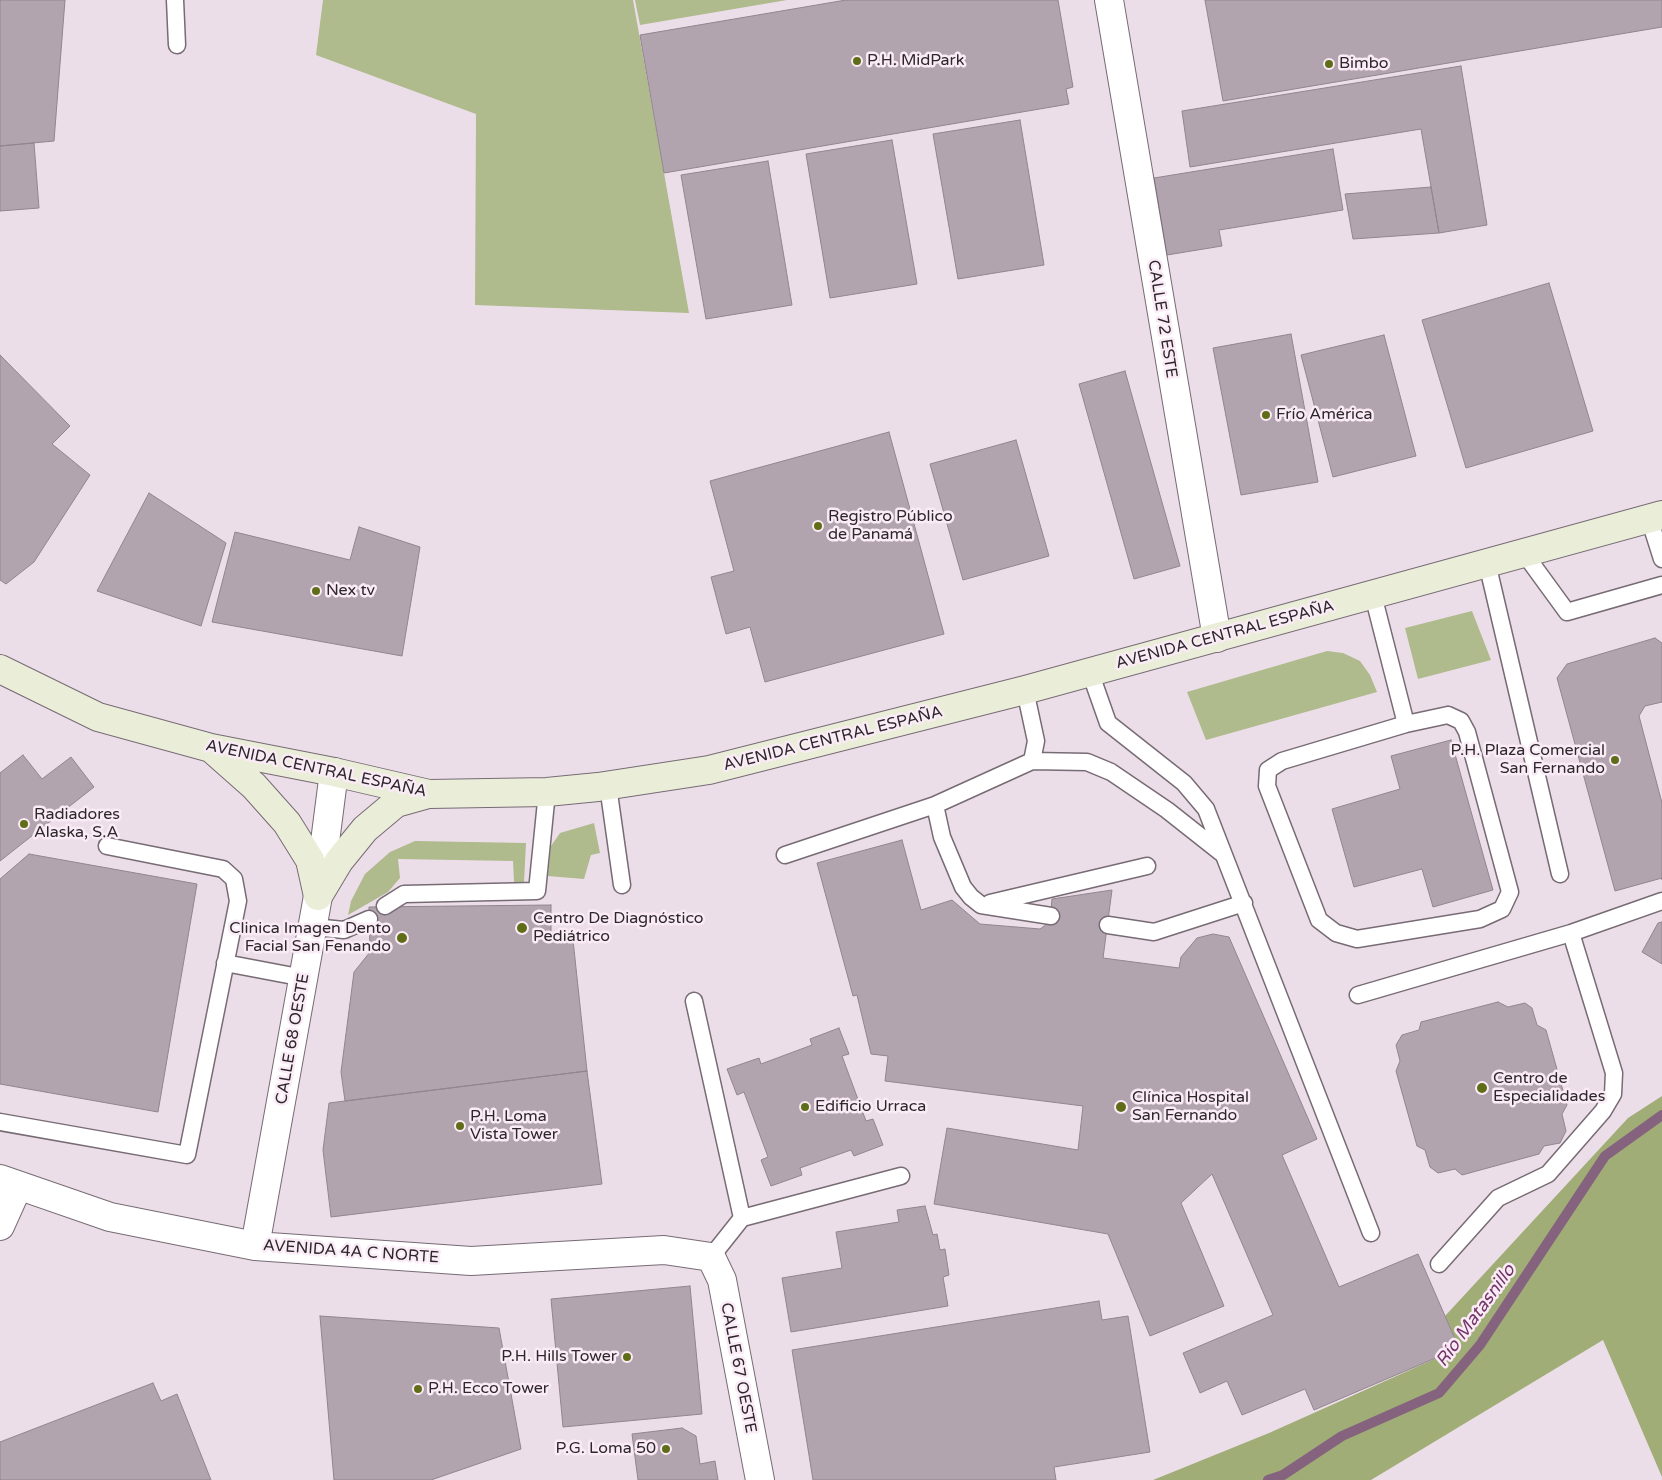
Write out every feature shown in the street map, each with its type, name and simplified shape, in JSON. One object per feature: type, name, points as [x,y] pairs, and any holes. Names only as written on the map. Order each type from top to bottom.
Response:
[{"type":"main road","name":"AVENIDA CENTRAL ESPAÑA","points":[[0,669],[98,717],[211,748],[334,772],[429,794],[548,792],[608,786],[708,770],[1026,690],[1655,516]]},
{"type":"main road","points":[[211,748],[254,786],[287,823],[310,860],[318,896]]},
{"type":"main road","points":[[318,896],[339,861],[365,829],[396,803],[429,794]]},
{"type":"street","name":"CALLE 72 ESTE","points":[[1109,0],[1217,638]]},
{"type":"street","name":"CALLE 68 OESTE","points":[[255,1246],[313,927],[334,772]]},
{"type":"street","name":"AVENIDA 4A C NORTE","points":[[9,1182],[110,1217],[255,1246],[471,1261],[664,1250],[711,1257]]},
{"type":"street","points":[[0,1226],[9,1182]]},
{"type":"street","name":"CALLE 67 OESTE","points":[[711,1257],[722,1280],[760,1480]]},
{"type":"lane","points":[[175,0],[177,45]]},
{"type":"lane","points":[[1655,516],[1662,559]]},
{"type":"lane","points":[[1524,553],[1567,612],[1662,585]]},
{"type":"lane","points":[[1486,563],[1560,874]]},
{"type":"lane","points":[[1373,595],[1406,724]]},
{"type":"lane","points":[[1090,672],[1108,723],[1184,783],[1206,809],[1371,1233]]},
{"type":"lane","points":[[1026,690],[1036,741],[1032,761]]},
{"type":"lane","points":[[1448,715],[1461,721],[1467,732],[1510,892],[1502,909],[1480,919],[1357,939],[1336,933],[1320,920],[1267,786],[1268,770],[1282,761],[1406,724],[1448,715]]},
{"type":"lane","points":[[785,855],[935,805],[1032,761],[1087,762],[1111,772],[1167,810],[1224,855]]},
{"type":"lane","points":[[608,786],[622,885]]},
{"type":"lane","points":[[385,906],[404,894],[537,891],[548,792]]},
{"type":"lane","points":[[935,805],[940,829],[949,856],[971,897],[981,905],[1051,916]]},
{"type":"lane","points":[[0,1122],[187,1155],[238,901],[234,879],[223,869],[107,846]]},
{"type":"lane","points":[[981,905],[1147,866]]},
{"type":"lane","points":[[1358,995],[1571,932],[1662,901]]},
{"type":"lane","points":[[1108,925],[1154,932],[1244,903]]},
{"type":"lane","points":[[313,927],[344,930],[369,919]]},
{"type":"lane","points":[[1439,1264],[1498,1198],[1548,1174],[1603,1111],[1613,1094],[1614,1073],[1571,932]]},
{"type":"lane","points":[[225,963],[304,978]]},
{"type":"lane","points":[[694,1001],[742,1218]]},
{"type":"lane","points":[[711,1257],[742,1218],[901,1176]]},
{"type":"green space","points":[[323,0],[633,0],[689,313],[475,305],[476,114],[316,55]]},
{"type":"green space","points":[[635,0],[787,0],[640,25]]},
{"type":"green space","points":[[1472,611],[1491,660],[1418,679],[1405,628]]},
{"type":"green space","points":[[1327,651],[1343,653],[1360,661],[1370,675],[1377,692],[1206,740],[1187,692]]},
{"type":"green space","points":[[594,823],[600,853],[591,855],[584,879],[548,876],[551,846],[560,833]]},
{"type":"green space","points":[[415,841],[526,843],[524,882],[514,882],[513,861],[398,859],[400,878],[388,892],[348,915],[351,901],[365,874],[390,852]]},
{"type":"green space","points":[[1662,1096],[1662,1477],[1603,1340],[1371,1480],[1153,1480],[1269,1433],[1459,1348],[1445,1316],[1628,1118]]},
{"type":"building","points":[[0,0],[65,0],[54,141],[0,146]]},
{"type":"building","name":"P.H. MidPark","points":[[846,0],[1058,0],[1073,87],[1066,89],[1069,104],[664,173],[640,35]]},
{"type":"building","name":"Bimbo","points":[[1205,0],[1662,0],[1662,27],[1223,101]]},
{"type":"building","points":[[1461,66],[1487,225],[1439,233],[1421,129],[1190,167],[1182,111]]},
{"type":"building","points":[[1020,120],[1044,265],[958,279],[933,134]]},
{"type":"building","points":[[892,140],[917,284],[830,298],[806,154]]},
{"type":"building","points":[[34,143],[39,208],[0,211],[0,146]]},
{"type":"building","points":[[1333,149],[1343,210],[1219,230],[1222,246],[1167,255],[1154,178]]},
{"type":"building","points":[[768,161],[792,305],[706,319],[681,175]]},
{"type":"building","points":[[1431,187],[1439,233],[1353,239],[1345,194]]},
{"type":"building","points":[[1549,283],[1593,431],[1466,468],[1422,320]]},
{"type":"building","name":"Frío América","points":[[1291,334],[1318,482],[1241,495],[1213,348]]},
{"type":"building","points":[[1384,335],[1416,456],[1333,477],[1301,355]]},
{"type":"building","points":[[0,355],[70,426],[52,444],[90,475],[34,562],[6,584],[0,580]]},
{"type":"building","points":[[1125,371],[1180,566],[1134,579],[1079,384]]},
{"type":"building","name":"Registro Público de Panamá","points":[[889,432],[944,634],[765,682],[750,627],[726,634],[711,577],[734,571],[710,481]]},
{"type":"building","points":[[1016,440],[1049,556],[963,580],[930,464]]},
{"type":"building","points":[[149,493],[226,543],[201,626],[97,591]]},
{"type":"building","name":"Nex tv","points":[[359,527],[420,547],[402,656],[212,622],[235,532],[350,560]]},
{"type":"building","name":"P.H. Plaza Comercial San Fernando","points":[[1655,638],[1662,643],[1662,702],[1645,706],[1639,716],[1662,803],[1662,878],[1615,891],[1557,678],[1567,664]]},
{"type":"building","points":[[1451,740],[1493,890],[1433,907],[1422,869],[1354,887],[1332,809],[1400,789],[1391,756]]},
{"type":"building","name":"Radiadores Alaska, S.A","points":[[23,755],[42,779],[71,757],[94,787],[0,861],[0,773]]},
{"type":"building","points":[[902,840],[921,910],[952,900],[980,924],[1040,929],[1050,922],[1052,899],[1112,890],[1103,958],[1179,968],[1181,957],[1197,938],[1213,934],[1229,937],[1317,1139],[1282,1155],[1339,1287],[1418,1254],[1459,1348],[1314,1410],[1305,1389],[1242,1415],[1227,1381],[1200,1393],[1183,1353],[1273,1315],[1212,1174],[1181,1203],[1224,1306],[1150,1336],[1108,1234],[934,1204],[947,1128],[1078,1150],[1083,1106],[885,1081],[888,1056],[871,1054],[857,995],[853,996],[817,863]]},
{"type":"building","points":[[29,854],[197,884],[158,1112],[0,1084],[0,879]]},
{"type":"building","points":[[551,905],[551,941],[573,940],[587,1071],[345,1101],[341,1072],[354,972],[370,952],[369,907]]},
{"type":"building","points":[[1662,922],[1662,964],[1642,952],[1658,923]]},
{"type":"building","name":"Centro de Especialidades","points":[[1498,1002],[1508,1007],[1525,1003],[1532,1008],[1537,1025],[1546,1030],[1567,1105],[1562,1114],[1566,1131],[1560,1143],[1544,1146],[1539,1154],[1462,1175],[1455,1169],[1438,1173],[1430,1167],[1425,1150],[1417,1146],[1396,1071],[1400,1061],[1396,1045],[1402,1035],[1419,1030],[1421,1022]]},
{"type":"building","name":"Edificio Urraca","points":[[839,1028],[849,1054],[842,1056],[866,1121],[873,1119],[883,1145],[854,1156],[851,1150],[800,1168],[802,1175],[771,1186],[761,1160],[768,1157],[744,1092],[737,1095],[727,1069],[759,1058],[761,1064],[812,1045],[810,1039]]},
{"type":"building","name":"P.H. Loma Vista Tower","points":[[587,1071],[602,1184],[331,1217],[323,1150],[329,1103]]},
{"type":"building","points":[[925,1206],[933,1235],[937,1234],[940,1250],[945,1249],[949,1275],[943,1277],[948,1306],[791,1332],[782,1278],[842,1268],[836,1232],[899,1222],[897,1210]]},
{"type":"building","name":"P.H. Hills Tower","points":[[690,1286],[702,1414],[563,1427],[551,1299]]},
{"type":"building","points":[[1099,1301],[1102,1320],[1128,1316],[1150,1452],[1054,1467],[1056,1480],[813,1480],[792,1350]]},
{"type":"building","name":"P.H. Ecco Tower","points":[[320,1316],[499,1328],[521,1449],[431,1480],[334,1480]]},
{"type":"building","points":[[153,1383],[161,1401],[177,1394],[211,1480],[0,1480],[0,1442]]},
{"type":"building","name":"P.G. Loma 50","points":[[682,1428],[696,1436],[700,1464],[715,1461],[718,1480],[638,1480],[632,1434]]},
{"type":"waterway","name":"Río Matasnillo","points":[[1268,1480],[1283,1475],[1342,1436],[1439,1393],[1480,1345],[1605,1156],[1662,1115]]},
{"type":"place","name":"P.H. MidPark","points":[[857,61]]},
{"type":"place","name":"Bimbo","points":[[1329,64]]},
{"type":"place","name":"Frío América","points":[[1266,415]]},
{"type":"place","name":"Registro Público de Panamá","points":[[818,526]]},
{"type":"place","name":"Nex tv","points":[[316,591]]},
{"type":"place","name":"P.H. Plaza Comercial San Fernando","points":[[1615,760]]},
{"type":"place","name":"Radiadores Alaska, S.A","points":[[24,824]]},
{"type":"place","name":"Centro De Diagnóstico Pediátrico","points":[[522,928]]},
{"type":"place","name":"Clinica Imagen Dento Facial San Fenando","points":[[402,938]]},
{"type":"place","name":"Centro de Especialidades","points":[[1482,1088]]},
{"type":"place","name":"Edificio Urraca","points":[[805,1107]]},
{"type":"place","name":"Clínica Hospital San Fernando","points":[[1121,1107]]},
{"type":"place","name":"P.H. Loma Vista Tower","points":[[460,1126]]},
{"type":"place","name":"P.H. Hills Tower","points":[[627,1357]]},
{"type":"place","name":"P.H. Ecco Tower","points":[[418,1389]]},
{"type":"place","name":"P.G. Loma 50","points":[[666,1449]]}]
